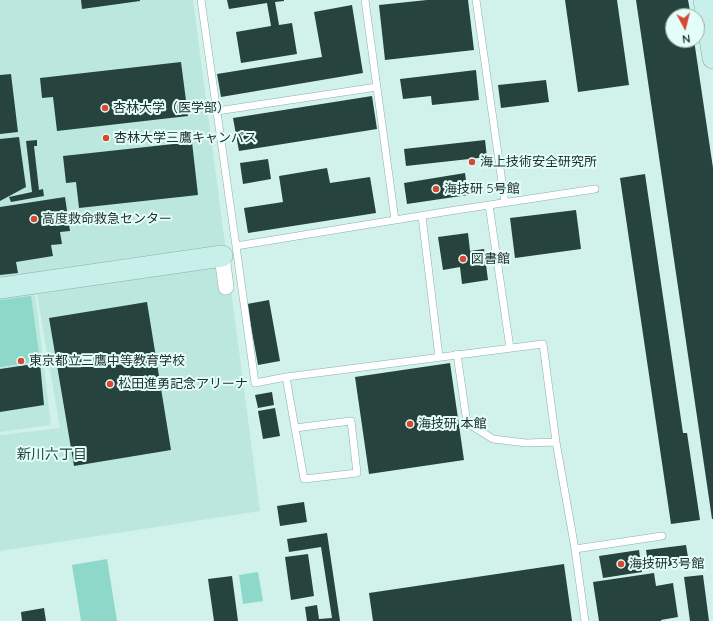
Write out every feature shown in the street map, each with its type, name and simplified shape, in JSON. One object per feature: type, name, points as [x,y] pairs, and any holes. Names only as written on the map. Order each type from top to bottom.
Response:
[{"type":"street","points":[[704,0],[713,58]]},
{"type":"street","points":[[0,288],[229,251],[226,287]]},
{"type":"lane","points":[[201,0],[217,111],[229,251],[255,383],[286,376],[543,344],[556,442],[575,549],[585,621]]},
{"type":"lane","points":[[365,0],[395,220]]},
{"type":"lane","points":[[476,0],[505,203]]},
{"type":"lane","points":[[217,111],[377,87]]},
{"type":"lane","points":[[229,251],[395,220],[595,189]]},
{"type":"lane","points":[[489,205],[510,348]]},
{"type":"lane","points":[[422,216],[439,357]]},
{"type":"lane","points":[[457,354],[467,423],[493,439],[526,443],[556,442]]},
{"type":"lane","points":[[286,376],[295,428],[304,478],[357,473],[351,421],[295,428]]},
{"type":"lane","points":[[575,549],[662,536]]},
{"type":"shaded area","name":"杏林大学三鷹キャンパス","points":[[0,0],[193,0],[260,511],[0,551],[0,435],[60,428],[34,277],[0,280]]},
{"type":"shaded area","name":"東京都立三鷹中等教育学校","points":[[35,293],[51,425],[0,432],[0,298]]},
{"type":"shaded area","points":[[31,296],[40,361],[0,367],[0,300]]},
{"type":"shaded area","points":[[107,559],[117,621],[81,621],[72,565]]},
{"type":"shaded area","points":[[258,572],[263,601],[243,604],[239,575]]},
{"type":"building","points":[[81,0],[140,0],[140,1],[82,9]]},
{"type":"building","points":[[227,0],[284,0],[275,2],[279,25],[292,23],[297,54],[241,63],[236,32],[271,26],[267,3],[229,9]]},
{"type":"building","points":[[427,0],[468,0],[474,50],[385,60],[379,5]]},
{"type":"building","points":[[565,0],[617,0],[629,85],[578,92]]},
{"type":"building","points":[[636,0],[688,0],[690,8],[665,8],[665,48],[695,48],[713,168],[712,519]]},
{"type":"building","points":[[352,5],[363,73],[221,97],[217,74],[322,57],[314,12]]},
{"type":"building","points":[[181,62],[188,116],[57,131],[53,97],[42,98],[40,78]]},
{"type":"building","points":[[476,70],[479,100],[432,105],[431,96],[403,99],[400,79]]},
{"type":"building","points":[[11,74],[18,132],[0,134],[0,75]]},
{"type":"building","points":[[546,80],[549,102],[501,108],[498,85]]},
{"type":"building","points":[[372,96],[377,129],[239,151],[233,118]]},
{"type":"building","points":[[19,137],[26,187],[0,201],[0,139]]},
{"type":"building","points":[[37,140],[37,146],[34,146],[39,190],[43,189],[44,196],[11,202],[9,197],[32,192],[26,141]]},
{"type":"building","points":[[485,140],[487,157],[406,166],[404,149]]},
{"type":"building","points":[[192,142],[198,195],[79,208],[76,182],[66,183],[63,156]]},
{"type":"building","points":[[268,159],[271,179],[243,184],[240,163]]},
{"type":"building","points":[[327,168],[330,183],[370,177],[376,213],[248,233],[244,208],[283,202],[279,176]]},
{"type":"building","name":"海技研 5号館","points":[[465,173],[468,195],[407,204],[404,183]]},
{"type":"building","points":[[645,174],[683,433],[687,433],[700,520],[671,524],[620,178]]},
{"type":"building","name":"高度救命救急センター","points":[[65,197],[70,231],[60,232],[62,244],[51,245],[53,256],[16,262],[18,273],[0,275],[0,207]]},
{"type":"building","points":[[576,210],[581,249],[515,258],[510,218]]},
{"type":"building","name":"図書館","points":[[468,233],[470,251],[484,249],[488,280],[462,284],[460,267],[443,270],[438,237]]},
{"type":"building","points":[[269,300],[280,361],[258,365],[247,304]]},
{"type":"building","name":"松田進勇記念アリーナ","points":[[147,302],[171,450],[74,466],[49,318]]},
{"type":"building","points":[[40,363],[44,405],[0,412],[0,369]]},
{"type":"building","name":"海技研 本館","points":[[450,363],[464,460],[369,474],[355,377]]},
{"type":"building","points":[[272,392],[274,405],[258,408],[255,395]]},
{"type":"building","points":[[275,408],[280,436],[263,439],[258,411]]},
{"type":"building","points":[[304,502],[307,522],[280,526],[277,506]]},
{"type":"building","points":[[327,533],[340,621],[307,621],[305,607],[317,605],[319,619],[332,618],[321,547],[289,552],[287,539]]},
{"type":"building","points":[[686,545],[689,563],[649,569],[646,550]]},
{"type":"building","name":"海技研 3号館","points":[[639,550],[642,572],[603,578],[599,556]]},
{"type":"building","points":[[308,554],[314,596],[291,600],[285,557]]},
{"type":"building","points":[[564,564],[572,621],[373,621],[369,593]]},
{"type":"building","points":[[654,573],[656,586],[673,583],[678,617],[661,621],[599,621],[593,582]]},
{"type":"building","points":[[703,575],[709,621],[690,621],[684,577]]},
{"type":"building","points":[[232,576],[238,621],[214,621],[208,579]]},
{"type":"building","points":[[44,608],[46,621],[22,621],[21,612]]},
{"type":"place","name":"杏林大学（医学部）","points":[[105,108]]},
{"type":"place","name":"杏林大学三鷹キャンパス","points":[[106,138]]},
{"type":"place","name":"海上技術安全研究所","points":[[472,162]]},
{"type":"place","name":"海技研 5号館","points":[[436,189]]},
{"type":"place","name":"高度救命救急センター","points":[[34,219]]},
{"type":"place","name":"図書館","points":[[463,259]]},
{"type":"place","name":"東京都立三鷹中等教育学校","points":[[21,361]]},
{"type":"place","name":"松田進勇記念アリーナ","points":[[110,384]]},
{"type":"place","name":"海技研 本館","points":[[410,424]]},
{"type":"place","name":"海技研 3号館","points":[[621,564]]},
{"type":"district","name":"新川六丁目","points":[[52,455]]}]
